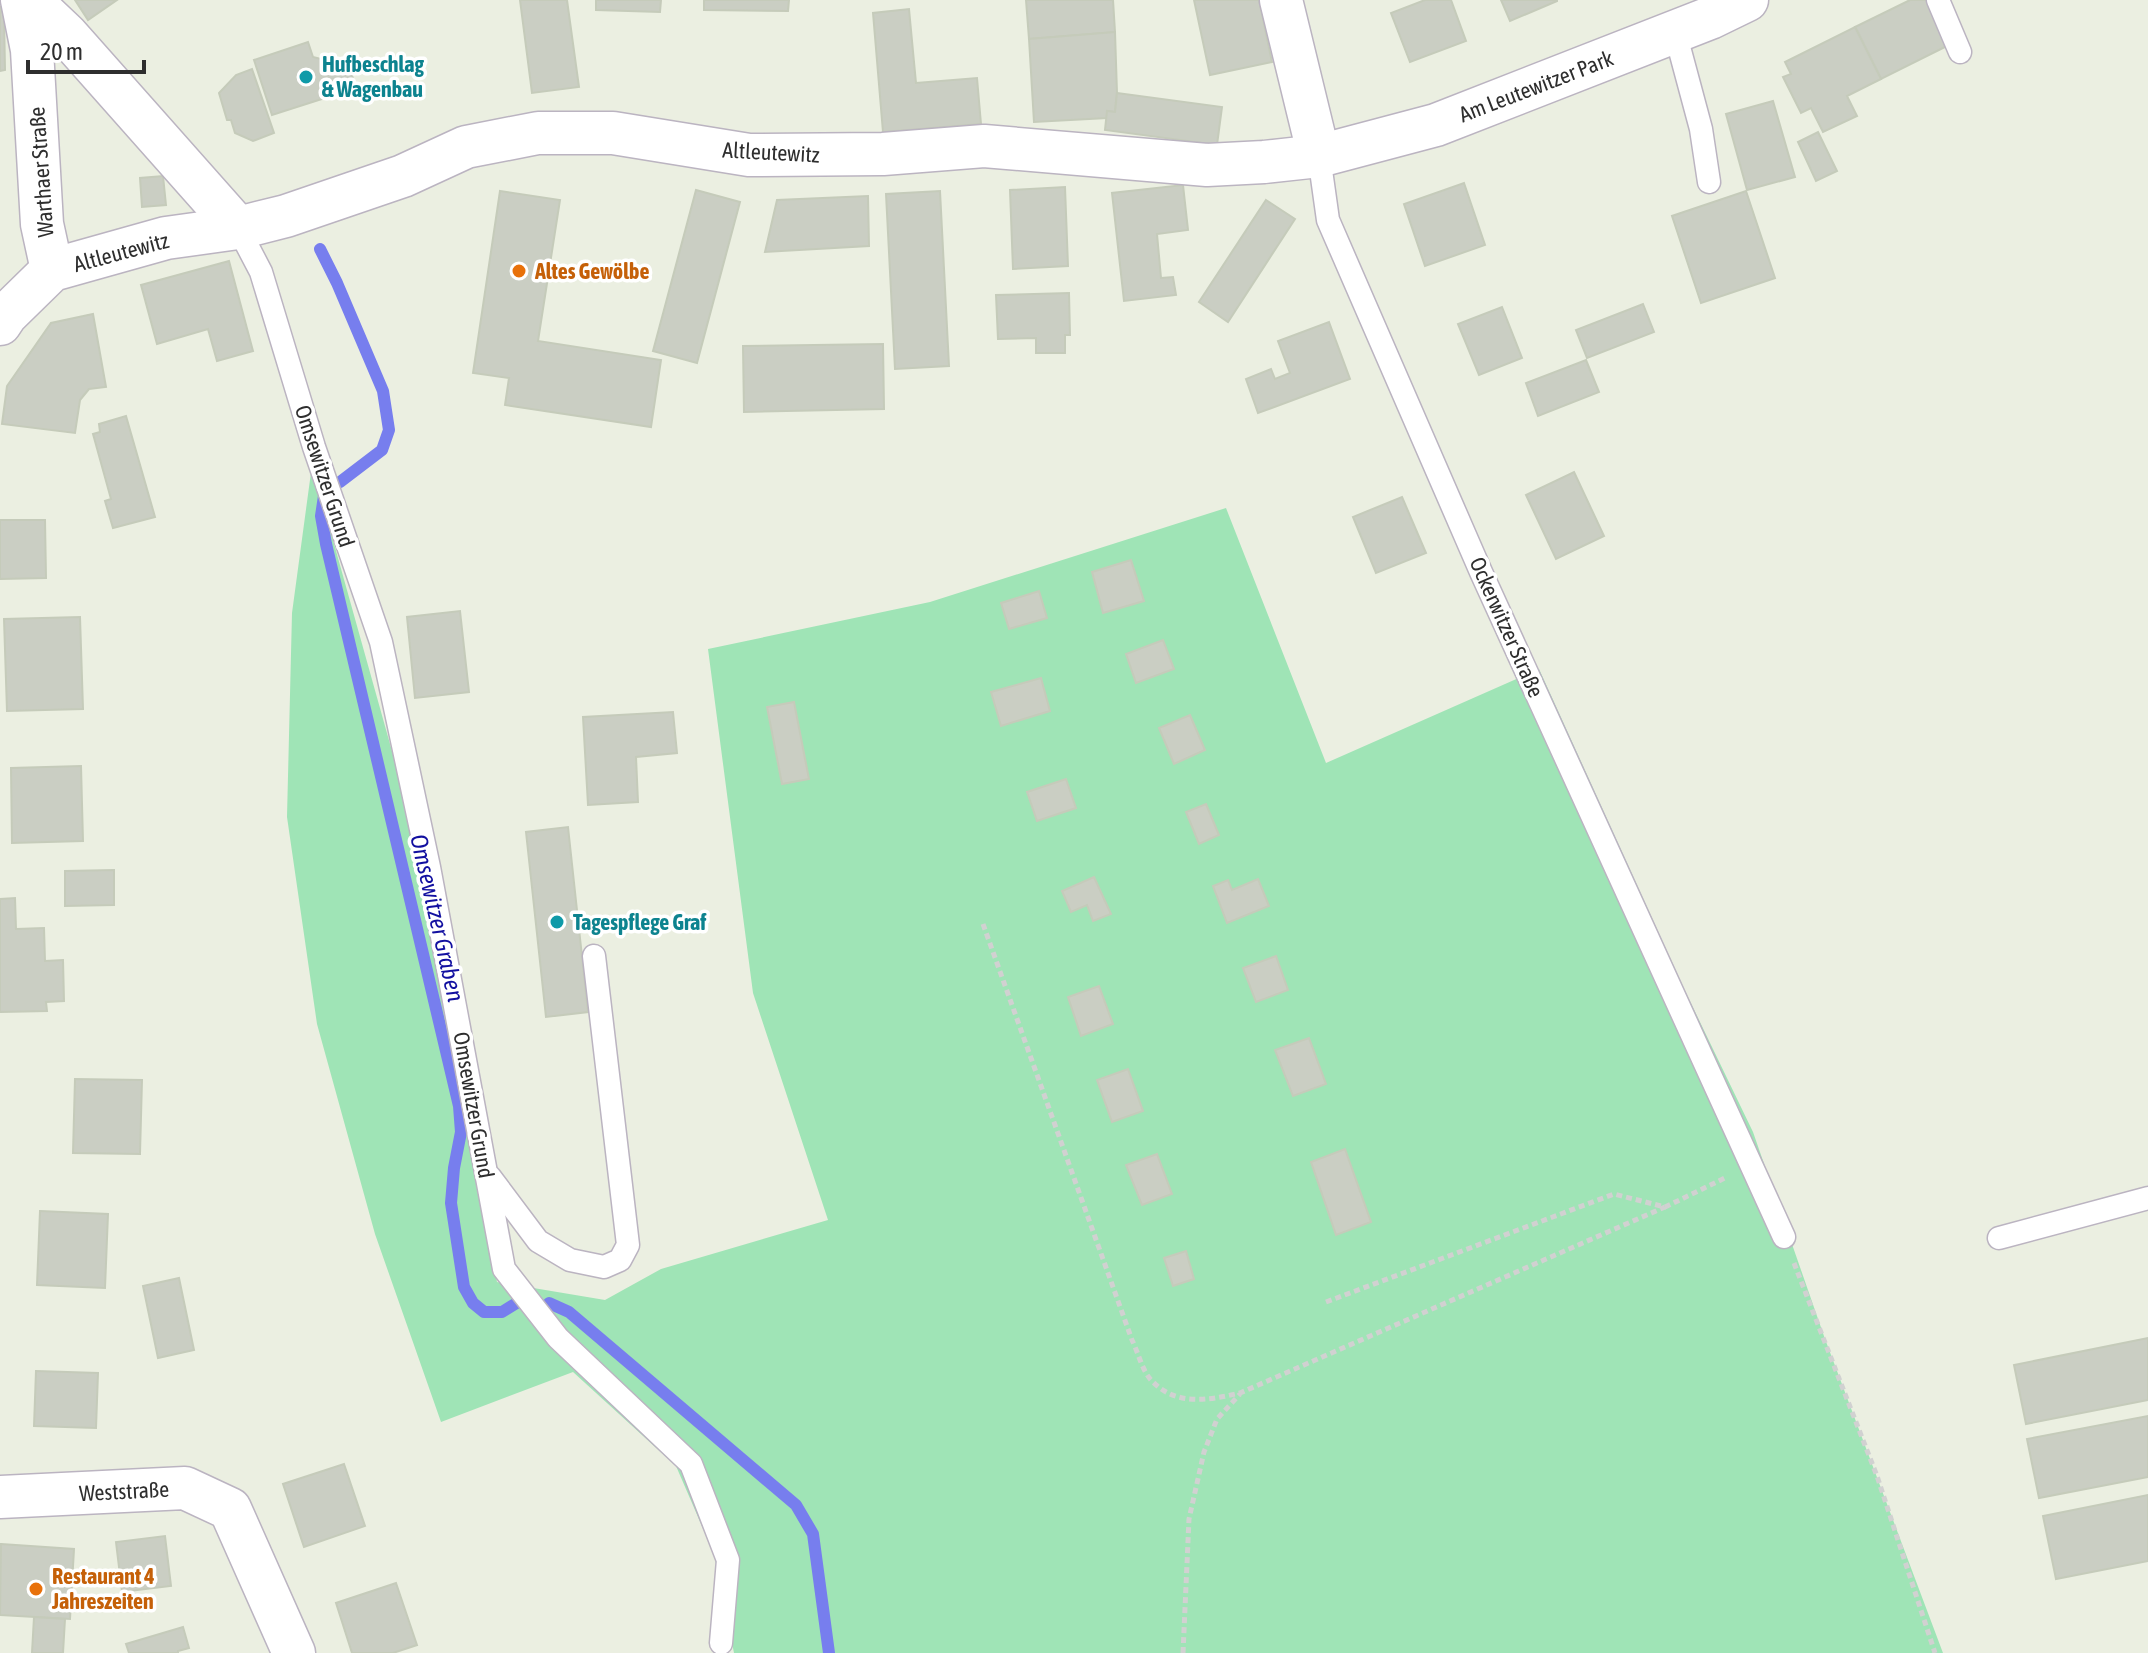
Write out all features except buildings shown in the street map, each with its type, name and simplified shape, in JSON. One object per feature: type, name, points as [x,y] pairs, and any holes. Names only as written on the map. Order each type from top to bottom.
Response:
[{"type":"street","name":"Warthaer Straße","points":[[22,0],[32,50],[42,224],[52,270]]},
{"type":"street","points":[[30,0],[66,34],[238,228]]},
{"type":"street","name":"Ockerwitzer Straße","points":[[1281,0],[1319,156]]},
{"type":"street","name":"Am Leutewitzer Park","points":[[1319,156],[1436,125],[1675,32],[1747,0]]},
{"type":"street","name":"Altleutewitz","points":[[52,270],[166,238],[238,228],[286,216],[403,176],[466,147],[538,133],[613,133],[749,155],[883,154],[984,146],[1207,165],[1319,156]]},
{"type":"street","points":[[0,324],[52,270]]},
{"type":"street","name":"Weststraße","points":[[0,1497],[185,1488],[230,1509],[294,1653]]},
{"type":"lane","points":[[1938,0],[1960,52]]},
{"type":"lane","points":[[1675,32],[1701,129],[1709,182]]},
{"type":"lane","name":"Ockerwitzer Straße","points":[[1319,156],[1328,220],[1481,572],[1784,1237]]},
{"type":"lane","name":"Omsewitzer Grund","points":[[238,228],[261,272],[314,447],[381,642],[429,867],[504,1269],[558,1338],[691,1464],[728,1560],[721,1643]]},
{"type":"lane","points":[[487,1173],[538,1241],[570,1260],[604,1267],[620,1260],[628,1245],[594,956]]},
{"type":"lane","points":[[1999,1238],[2148,1198]]},
{"type":"path","points":[[983,924],[1132,1340],[1150,1378],[1166,1392],[1188,1400],[1240,1393],[1752,1166]]},
{"type":"path","points":[[1326,1302],[1614,1194],[1665,1207]]},
{"type":"path","points":[[1784,1237],[1877,1476],[1935,1653]]},
{"type":"path","points":[[1183,1653],[1189,1519],[1204,1452],[1217,1419],[1240,1393]]},
{"type":"green space","points":[[312,465],[404,794],[455,1041],[497,1282],[605,1300],[661,1269],[828,1220],[753,993],[708,649],[930,602],[1226,508],[1326,763],[1539,669],[1686,993],[1753,1132],[1825,1339],[1943,1653],[734,1653],[714,1554],[676,1466],[573,1372],[441,1422],[375,1234],[317,1024],[287,817],[292,613]]},
{"type":"waterway","name":"Omsewitzer Graben","points":[[320,249],[383,391],[389,430],[382,450],[340,482]]},
{"type":"waterway","name":"Omsewitzer Graben","points":[[324,496],[321,516],[326,544],[459,1106],[461,1132],[451,1203],[464,1287],[473,1303],[484,1312],[502,1312],[515,1304]]},
{"type":"waterway","name":"Omsewitzer Graben","points":[[549,1303],[569,1312],[796,1505],[813,1534],[829,1653]]},
{"type":"place","name":"Hufbeschlag & Wagenbau","points":[[306,77]]},
{"type":"place","name":"Altes Gewölbe","points":[[519,271]]},
{"type":"place","name":"Tagespflege Graf","points":[[557,922]]},
{"type":"place","name":"Restaurant 4 Jahreszeiten","points":[[36,1589]]}]
